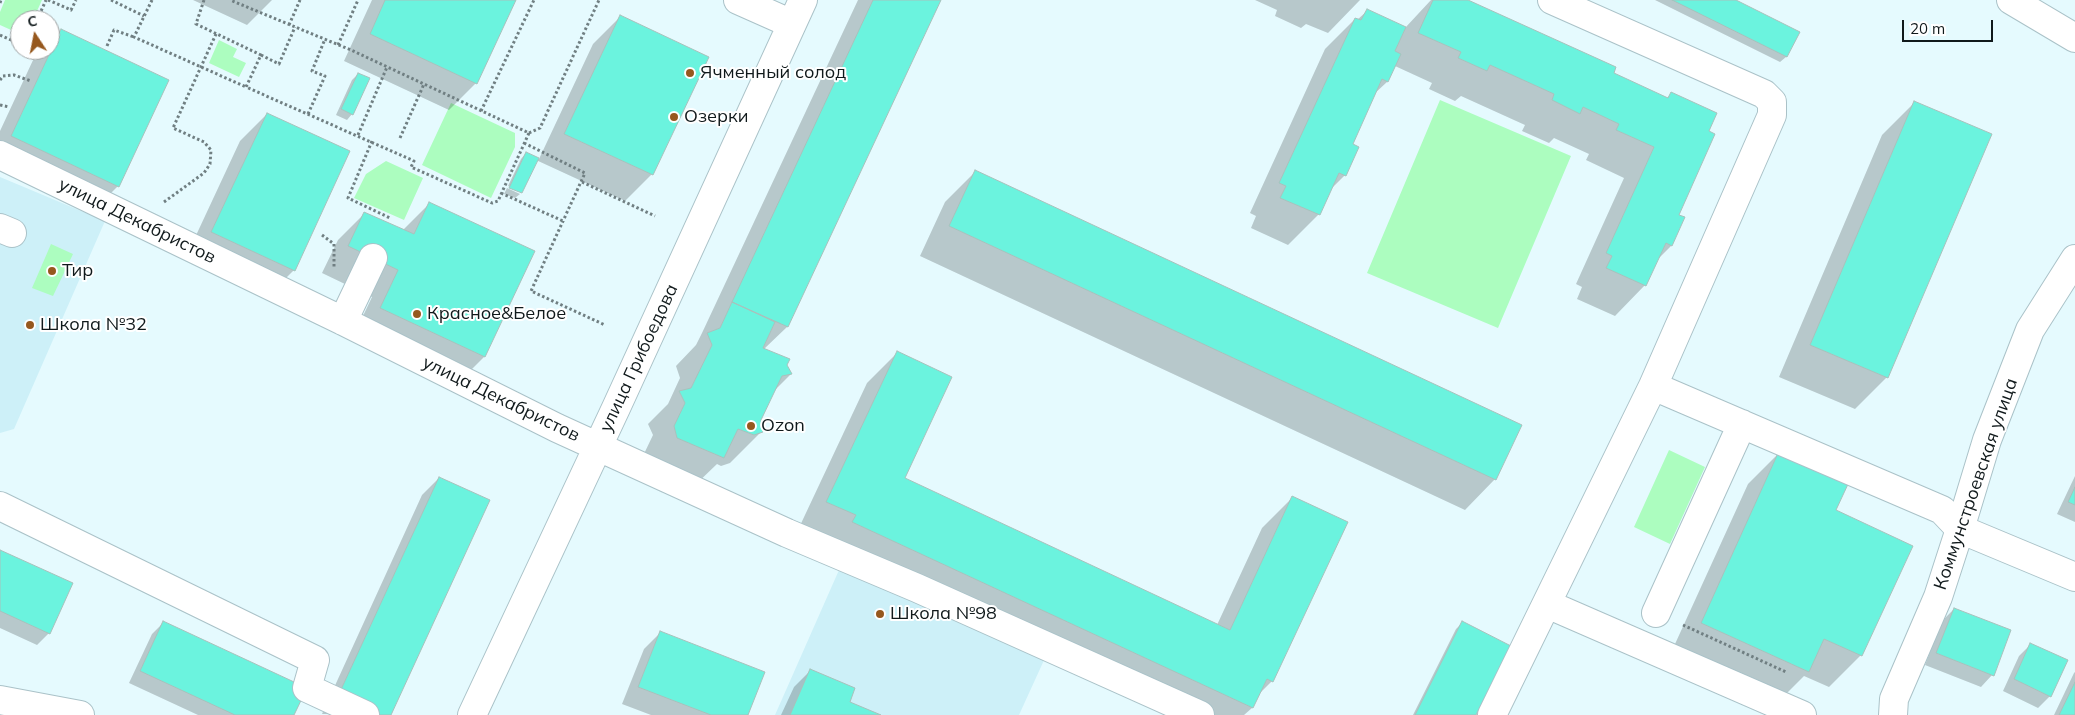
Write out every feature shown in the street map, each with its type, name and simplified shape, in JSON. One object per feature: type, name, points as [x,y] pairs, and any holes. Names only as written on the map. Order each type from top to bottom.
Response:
[{"type":"street","points":[[738,0],[798,12]]},
{"type":"street","points":[[1492,715],[1653,386],[1772,115],[1772,102],[1764,94],[1552,0]]},
{"type":"street","points":[[2011,0],[2075,38]]},
{"type":"street","name":"улица Грибоедова","points":[[472,715],[598,447],[798,12]]},
{"type":"street","name":"улица Декабристов","points":[[0,155],[598,447],[787,533],[917,588],[1200,715]]},
{"type":"street","points":[[343,322],[373,258]]},
{"type":"street","name":"Коммунстроевская улица","points":[[1893,715],[1894,699],[1938,597],[1986,440],[2030,330],[2075,259]]},
{"type":"street","points":[[1653,386],[1942,510],[1960,529],[2075,578]]},
{"type":"street","points":[[1656,614],[1742,424]]},
{"type":"street","points":[[0,506],[315,660],[307,688],[365,715]]},
{"type":"street","points":[[1547,604],[1802,715]]},
{"type":"street","points":[[0,700],[80,715]]},
{"type":"path","points":[[47,0],[71,10],[76,0]]},
{"type":"path","points":[[112,0],[144,16]]},
{"type":"path","points":[[134,37],[152,0]]},
{"type":"path","points":[[204,0],[196,24],[279,64],[295,27]]},
{"type":"path","points":[[230,0],[338,44],[529,133]]},
{"type":"path","points":[[289,25],[300,0]]},
{"type":"path","points":[[338,44],[358,0]]},
{"type":"path","points":[[482,112],[534,0]]},
{"type":"path","points":[[107,46],[114,30],[134,37],[201,68],[358,134],[414,161],[411,167],[492,203],[498,201],[529,133],[540,128],[599,0]]},
{"type":"path","points":[[158,206],[204,173],[210,164],[211,150],[204,142],[174,128],[216,34]]},
{"type":"path","points":[[308,114],[325,76],[312,71],[325,39]]},
{"type":"path","points":[[246,87],[261,55]]},
{"type":"path","points":[[358,134],[387,67]]},
{"type":"path","points":[[0,80],[3,76],[14,74],[31,81]]},
{"type":"path","points":[[400,138],[424,84]]},
{"type":"path","points":[[0,104],[9,107]]},
{"type":"path","points":[[372,142],[348,198],[390,218]]},
{"type":"path","points":[[524,143],[584,171],[585,175],[531,291],[605,325]]},
{"type":"path","points":[[582,182],[655,216]]},
{"type":"path","points":[[501,193],[563,221]]},
{"type":"path","points":[[322,235],[334,244],[333,277]]},
{"type":"path","points":[[1656,614],[1786,672]]},
{"type":"shaded area","name":"Школа №32","points":[[0,177],[105,221],[14,429],[0,433]]},
{"type":"shaded area","name":"Школа №98","points":[[839,570],[1045,658],[1019,715],[775,715]]},
{"type":"green space","points":[[5,0],[42,0],[38,10],[10,10],[10,30],[0,25],[0,12]]},
{"type":"green space","points":[[219,40],[237,49],[233,57],[246,63],[239,77],[209,63]]},
{"type":"green space","points":[[1440,100],[1571,156],[1498,328],[1367,273]]},
{"type":"green space","points":[[451,103],[515,133],[515,147],[491,198],[422,165]]},
{"type":"green space","points":[[386,161],[423,178],[404,220],[354,198],[366,174]]},
{"type":"green space","name":"Тир","points":[[51,244],[73,254],[53,296],[32,288]]},
{"type":"green space","points":[[1669,450],[1705,467],[1670,544],[1634,527]]},
{"type":"building","points":[[385,0],[516,0],[477,84],[370,34]]},
{"type":"building","points":[[873,0],[941,0],[788,327],[732,302]]},
{"type":"building","points":[[1433,0],[1468,0],[1616,67],[1614,73],[1668,98],[1671,92],[1717,113],[1709,131],[1715,134],[1679,215],[1685,217],[1672,246],[1666,243],[1646,286],[1606,268],[1612,256],[1606,253],[1654,147],[1616,130],[1619,124],[1583,107],[1580,114],[1552,100],[1554,94],[1490,65],[1487,71],[1458,58],[1461,52],[1418,33]]},
{"type":"building","points":[[1672,0],[1736,0],[1800,32],[1787,57]]},
{"type":"building","points":[[1367,9],[1406,27],[1395,51],[1401,54],[1388,82],[1382,79],[1353,144],[1359,147],[1346,176],[1339,173],[1320,215],[1280,198],[1286,186],[1279,183],[1355,18],[1361,20]]},
{"type":"building","points":[[620,15],[709,57],[653,175],[564,134]]},
{"type":"building","points":[[61,29],[169,80],[119,187],[11,136],[47,60],[60,60]]},
{"type":"building","points":[[358,73],[370,78],[353,115],[341,109]]},
{"type":"building","points":[[1914,101],[1992,134],[1888,378],[1810,345]]},
{"type":"building","points":[[267,113],[350,151],[295,271],[211,232]]},
{"type":"building","points":[[526,152],[539,158],[522,193],[509,188]]},
{"type":"building","points":[[975,170],[1522,425],[1496,480],[949,226]]},
{"type":"building","points":[[429,202],[535,251],[485,357],[380,308],[398,270],[348,246],[364,212],[414,234]]},
{"type":"building","points":[[732,302],[775,322],[763,348],[790,359],[787,365],[792,374],[782,376],[761,420],[763,432],[754,435],[738,429],[724,458],[677,438],[674,426],[685,403],[679,391],[691,388],[712,345],[707,333],[720,328]]},
{"type":"building","points":[[897,351],[952,377],[905,478],[1230,630],[1292,496],[1348,522],[1273,682],[1267,679],[1253,708],[852,522],[856,515],[826,502]]},
{"type":"building","points":[[1779,451],[1849,482],[1836,510],[1913,546],[1862,656],[1824,639],[1809,672],[1701,623]]},
{"type":"building","points":[[439,477],[490,500],[391,715],[380,715],[338,696]]},
{"type":"building","points":[[2075,487],[2075,505],[2068,502]]},
{"type":"building","points":[[0,550],[73,583],[50,634],[0,611]]},
{"type":"building","points":[[1954,608],[2011,630],[1994,676],[1936,653]]},
{"type":"building","points":[[163,621],[307,688],[294,715],[235,715],[140,671]]},
{"type":"building","points":[[1462,621],[1511,646],[1476,715],[1415,715]]},
{"type":"building","points":[[660,631],[765,672],[748,715],[711,715],[638,687]]},
{"type":"building","points":[[2030,643],[2068,660],[2051,697],[2014,679]]},
{"type":"building","points":[[810,669],[855,688],[850,702],[881,715],[790,715]]},
{"type":"building","points":[[2075,682],[2075,715],[2059,715]]},
{"type":"place","name":"Ячменный солод","points":[[690,73]]},
{"type":"place","name":"Озерки","points":[[674,117]]},
{"type":"place","name":"Тир","points":[[52,271]]},
{"type":"place","name":"Красное&Белое","points":[[417,314]]},
{"type":"place","name":"Школа №32","points":[[30,325]]},
{"type":"place","name":"Ozon","points":[[751,426]]},
{"type":"place","name":"Школа №98","points":[[880,614]]}]
